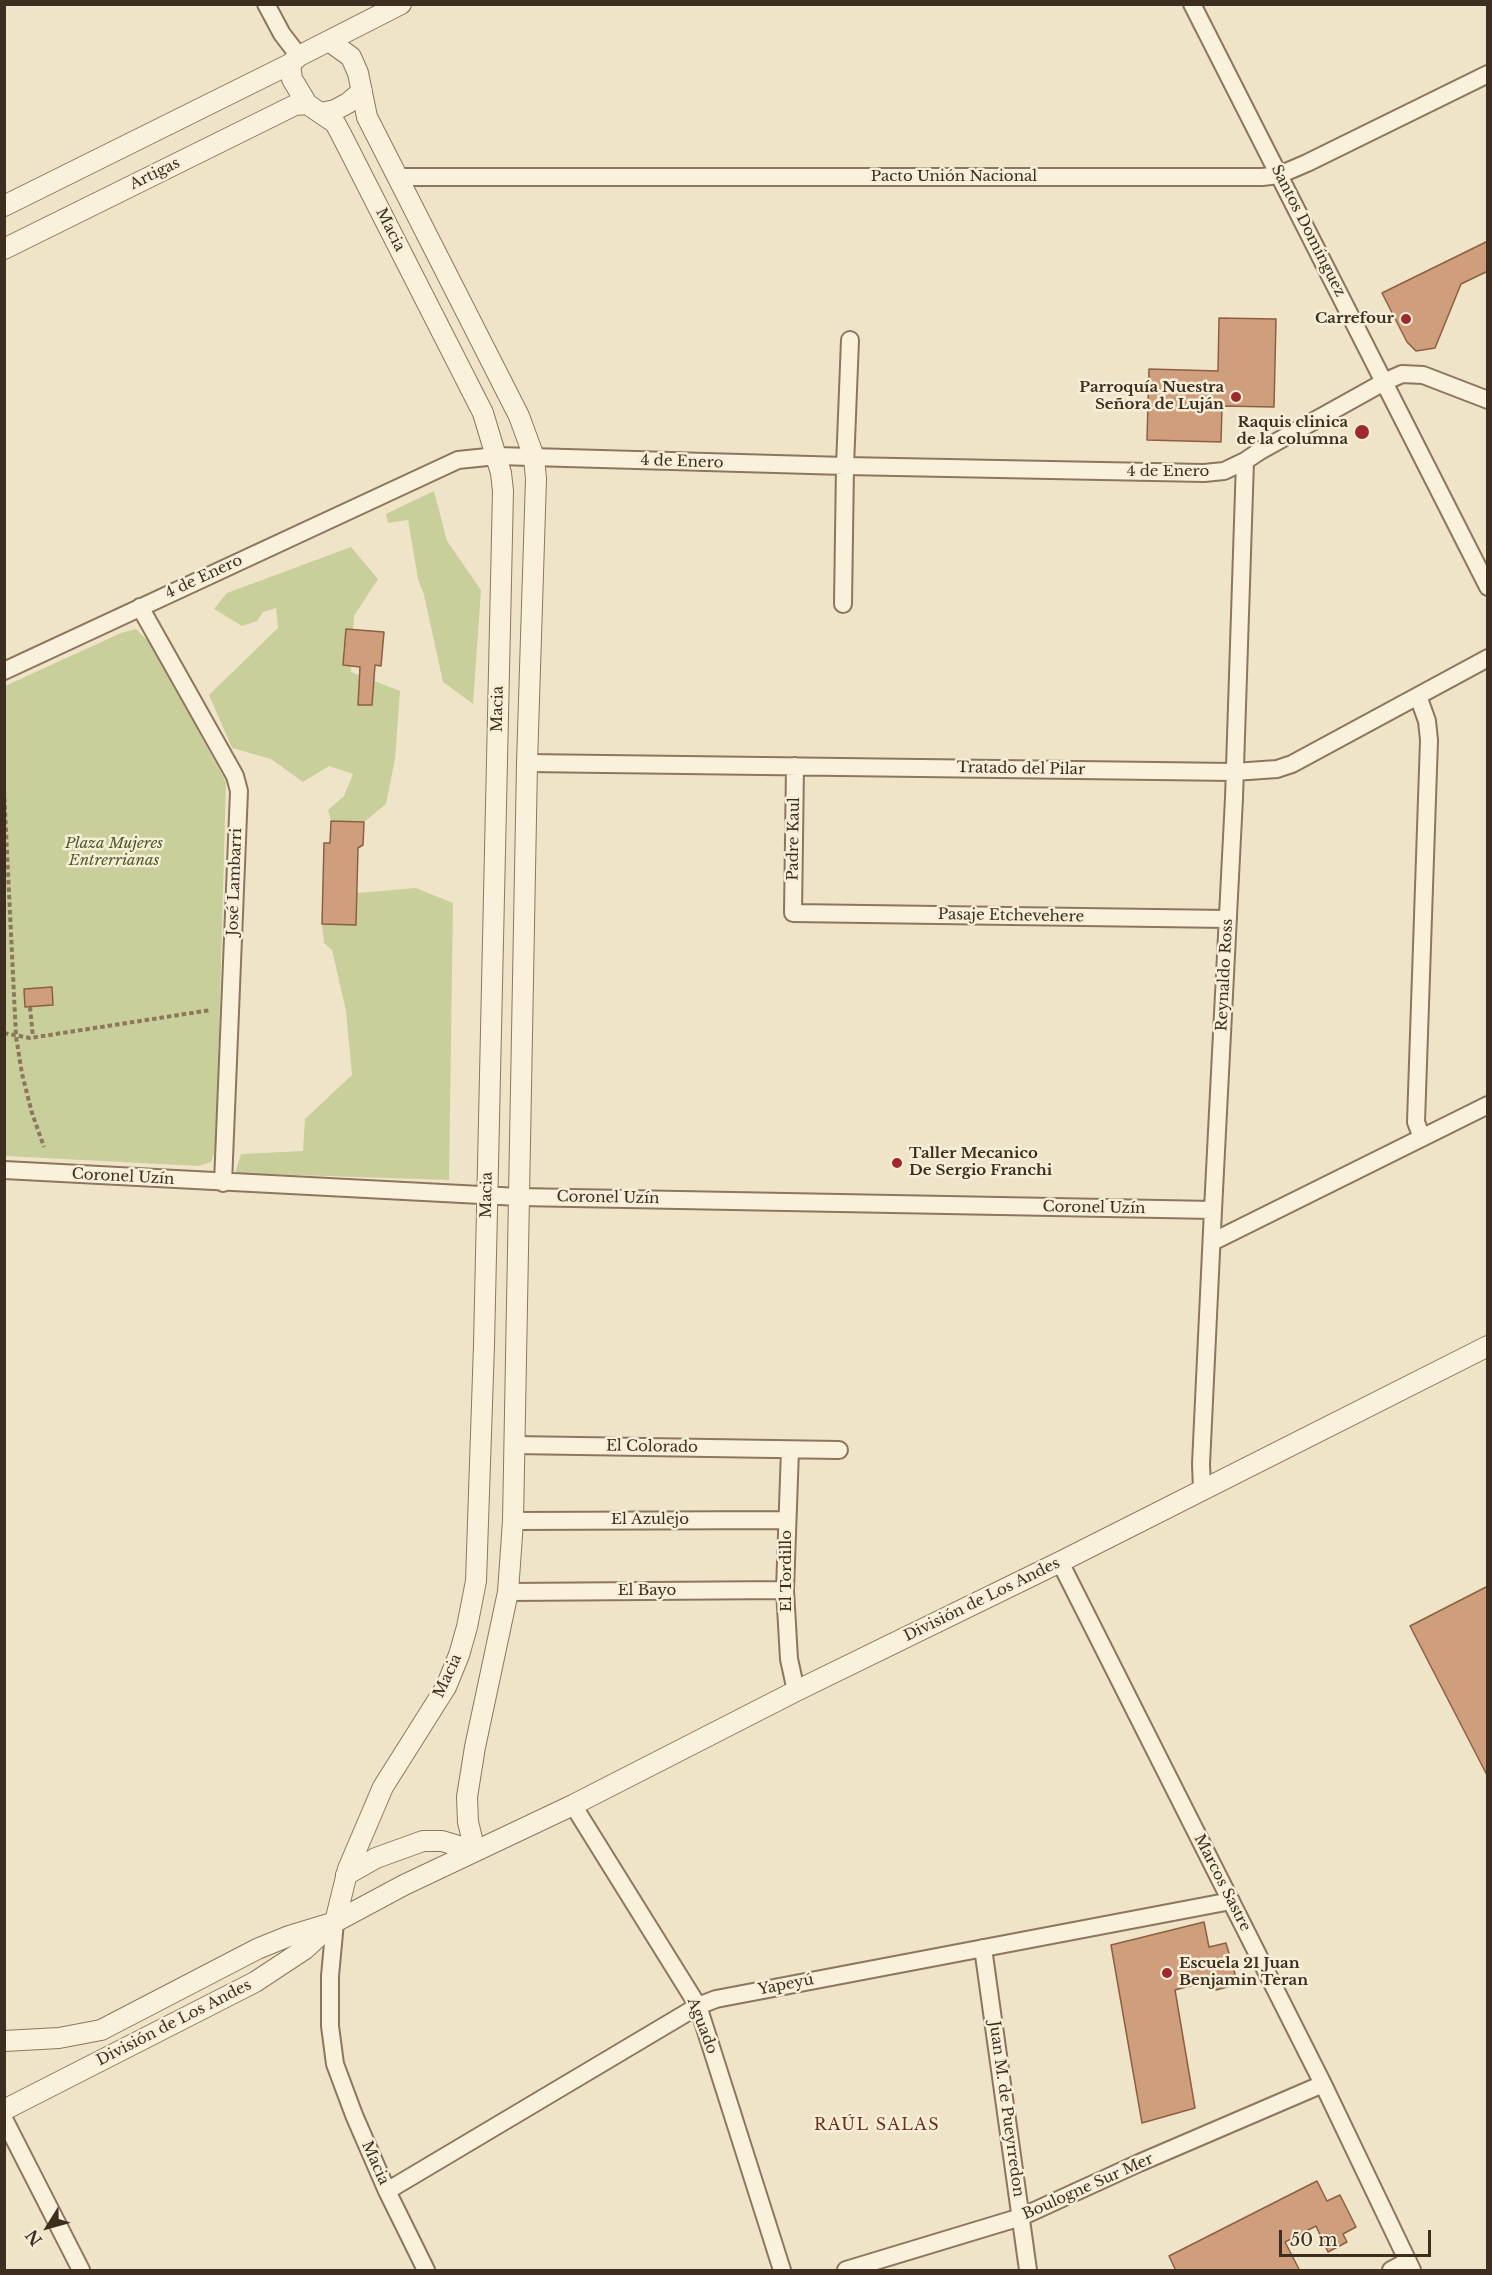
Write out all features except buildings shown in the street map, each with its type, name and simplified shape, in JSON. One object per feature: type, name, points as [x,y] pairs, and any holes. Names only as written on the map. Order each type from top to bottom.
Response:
[{"type":"street","points":[[266,4],[295,60],[292,79],[314,109],[335,110],[362,91],[351,57],[329,40]]},
{"type":"street","points":[[4,206],[295,60],[329,40],[401,4]]},
{"type":"street","name":"Santos Domínguez","points":[[1192,4],[1488,587]]},
{"type":"street","name":"Pacto Unión Nacional","points":[[398,177],[1262,177],[1279,175],[1318,158],[1488,74]]},
{"type":"street","name":"Macia","points":[[362,91],[367,117],[519,416],[534,457],[536,479],[527,763],[513,1521],[508,1592],[467,1797],[468,1822],[475,1851]]},
{"type":"street","name":"Artigas","points":[[4,249],[295,105],[314,109]]},
{"type":"street","name":"Macia","points":[[314,109],[335,123],[347,144],[483,413],[497,456],[502,502],[476,1581],[472,1609],[459,1655],[446,1687],[382,1787],[346,1875],[335,1922],[330,1986],[330,2026],[335,2064],[387,2191],[426,2271]]},
{"type":"street","points":[[843,604],[850,340]]},
{"type":"street","name":"4 de Enero","points":[[4,671],[458,460],[497,456],[1204,473],[1224,471],[1245,461],[1384,382],[1402,375],[1423,375],[1488,400]]},
{"type":"street","name":"Reynaldo Ross","points":[[1202,1489],[1201,1464],[1228,919],[1245,461]]},
{"type":"street","name":"José Lambarri","points":[[140,607],[235,776],[239,790],[224,1183]]},
{"type":"street","name":"Tratado del Pilar","points":[[527,763],[1234,772],[1277,769],[1292,764],[1488,658]]},
{"type":"street","points":[[1418,696],[1427,721],[1429,740],[1416,1122],[1422,1138]]},
{"type":"street","name":"Padre Kaul","points":[[793,913],[795,766]]},
{"type":"street","name":"Pasaje Etchevehere","points":[[793,913],[1228,919]]},
{"type":"street","points":[[1212,1242],[1488,1105]]},
{"type":"street","name":"Coronel Uzín","points":[[4,1170],[519,1197],[1213,1210]]},
{"type":"street","name":"División de Los Andes","points":[[4,2041],[59,2038],[101,2030],[257,1949],[289,1936],[335,1922],[404,1885],[573,1805],[796,1691],[1060,1563],[1488,1346]]},
{"type":"street","name":"El Colorado","points":[[514,1445],[839,1450]]},
{"type":"street","name":"El Tordillo","points":[[790,1450],[785,1590],[789,1659],[796,1691]]},
{"type":"street","name":"El Azulejo","points":[[513,1521],[787,1520]]},
{"type":"street","name":"Marcos Sastre","points":[[1060,1563],[1323,2084],[1410,2266]]},
{"type":"street","name":"El Bayo","points":[[508,1592],[785,1590]]},
{"type":"street","name":"Aguado","points":[[573,1805],[698,2006],[782,2271]]},
{"type":"street","points":[[346,1875],[376,1858],[423,1841],[442,1841],[475,1851]]},
{"type":"street","name":"Yapeyú","points":[[387,2191],[698,2006],[729,1996],[1231,1901]]},
{"type":"street","name":"División de Los Andes","points":[[4,2110],[255,1982],[305,1949],[335,1922]]},
{"type":"street","name":"Juan M. de Pueyrredon","points":[[982,1948],[1028,2271]]},
{"type":"street","name":"Boulogne Sur Mer","points":[[846,2271],[1021,2217],[1139,2163],[1323,2084]]},
{"type":"street","points":[[4,2119],[81,2271]]},
{"type":"street","points":[[1390,2271],[1410,2266]]},
{"type":"path","points":[[4,790],[16,1036],[22,1074],[44,1147]]},
{"type":"path","points":[[30,1007],[33,1037]]},
{"type":"path","points":[[4,1033],[33,1037],[211,1010]]},
{"type":"green space","points":[[434,491],[447,541],[481,590],[473,704],[443,682],[424,595],[418,579],[408,520],[388,523],[386,514]]},
{"type":"green space","points":[[351,547],[378,579],[354,616],[351,672],[400,691],[395,759],[386,804],[364,822],[331,821],[328,810],[344,796],[353,774],[329,766],[303,782],[271,759],[232,748],[209,695],[278,628],[276,608],[263,612],[257,621],[242,626],[214,609],[227,593]]},
{"type":"green space","name":"Plaza Mujeres Entrerrianas","points":[[136,629],[149,642],[226,782],[216,1148],[211,1162],[199,1166],[5,1156],[5,686],[121,633]]},
{"type":"green space","points":[[416,888],[453,903],[449,1180],[235,1173],[241,1154],[303,1151],[305,1119],[352,1075],[346,1011],[332,950],[324,943],[322,924],[356,925],[357,893]]},
{"type":"place","name":"Carrefour","points":[[1406,319]]},
{"type":"place","name":"Parroquía Nuestra Señora de Luján","points":[[1236,397]]},
{"type":"place","name":"Raquis clinica de la columna","points":[[1362,432]]},
{"type":"place","name":"Taller Mecanico De Sergio Franchi","points":[[897,1163]]},
{"type":"place","name":"Escuela 21 Juan Benjamin Teran","points":[[1167,1973]]},
{"type":"district","name":"RAÚL SALAS","points":[[877,2125]]}]
